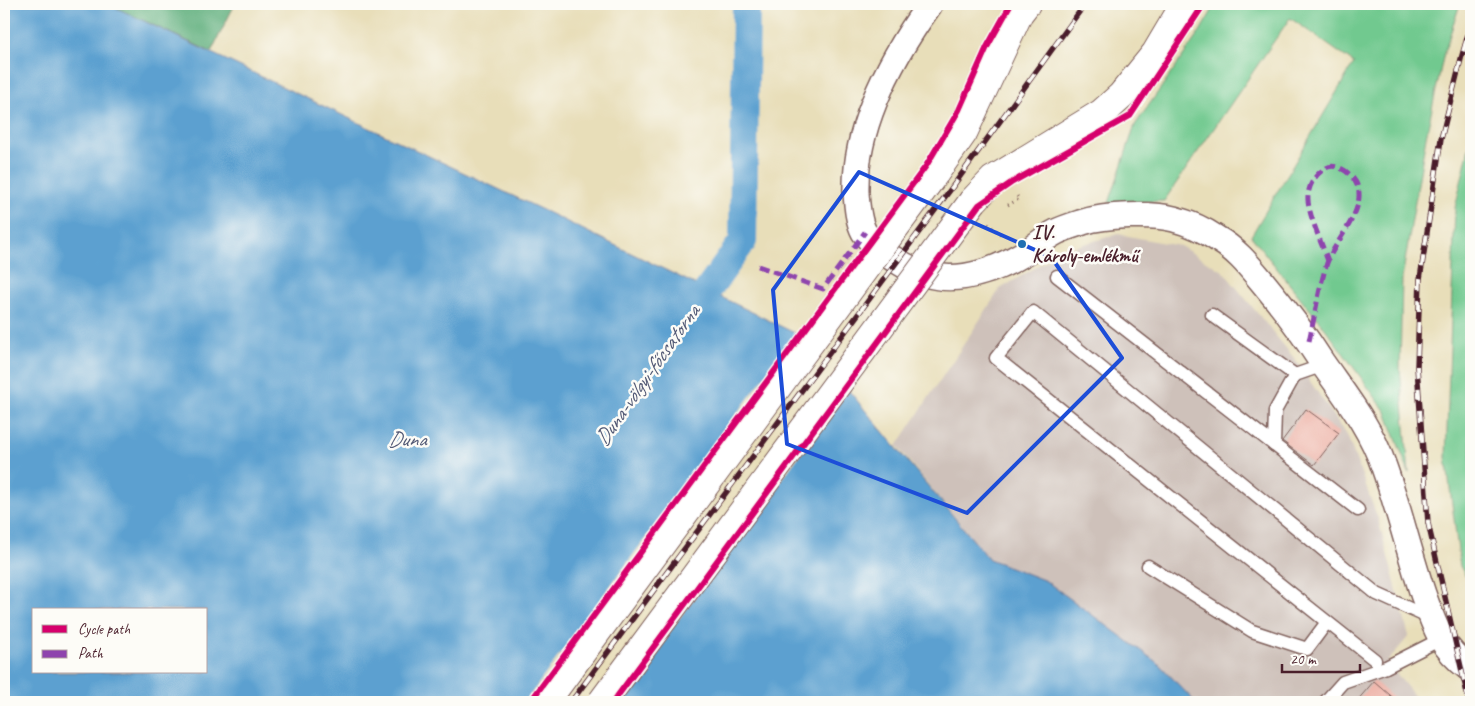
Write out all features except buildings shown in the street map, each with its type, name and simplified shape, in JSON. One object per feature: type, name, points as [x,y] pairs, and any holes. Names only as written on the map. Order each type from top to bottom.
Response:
[{"type":"main road","points":[[545,702],[963,133],[1019,13],[1026,4]]},
{"type":"main road","points":[[602,702],[973,201],[993,180],[1102,113],[1121,96],[1156,53],[1185,4]]},
{"type":"street","points":[[930,4],[911,30],[872,106],[859,153],[856,185],[857,210],[864,232],[888,257],[916,272],[948,278],[964,278],[1002,266],[1025,254],[1055,232],[1086,221],[1111,216],[1171,218],[1195,226],[1218,238],[1238,253],[1289,314],[1370,432],[1384,466],[1412,559],[1437,629],[1460,662],[1471,670]]},
{"type":"lane","points":[[1056,276],[1358,510]]},
{"type":"lane","points":[[1325,702],[1343,682],[1386,666],[1437,629],[1376,594],[1032,312],[996,358],[1375,660]]},
{"type":"lane","points":[[1212,315],[1295,375]]},
{"type":"lane","points":[[1274,445],[1275,411],[1295,375],[1324,365]]},
{"type":"lane","points":[[1148,566],[1252,631],[1307,649],[1327,622]]},
{"type":"highlighted area","points":[[859,172],[1051,257],[1122,358],[967,513],[787,444],[773,290]]},
{"type":"shaded area","points":[[1118,234],[1180,246],[1223,271],[1294,358],[1347,435],[1378,519],[1409,636],[1387,662],[1419,702],[1195,702],[1159,664],[1046,581],[989,559],[897,446],[1000,289],[1064,250]]},
{"type":"green space","points":[[108,4],[235,4],[211,52]]},
{"type":"green space","points":[[1216,4],[1460,4],[1444,53],[1426,137],[1402,279],[1400,368],[1409,473],[1386,412],[1327,331],[1251,236],[1354,63],[1290,18],[1164,201],[1109,203],[1135,125],[1199,33]]},
{"type":"green space","points":[[1471,139],[1471,586],[1460,566],[1446,457],[1455,208]]},
{"type":"water","name":"Duna","points":[[4,4],[108,4],[549,213],[805,338],[989,559],[1046,581],[1159,664],[1195,702],[4,702]]},
{"type":"pier","points":[[798,331],[806,335],[850,387],[617,702],[525,702]]},
{"type":"waterway","name":"Duna-völgyi-főcsatorna","points":[[686,321],[743,241],[746,4]]},
{"type":"railway","points":[[571,702],[953,186],[1085,4]]},
{"type":"railway","points":[[1469,702],[1428,523],[1417,367],[1420,279],[1441,139],[1471,24]]},
{"type":"marked path","points":[[1309,341],[1327,263],[1351,221],[1359,198],[1358,187],[1352,177],[1344,170],[1333,166],[1326,168],[1315,177],[1308,195],[1310,213],[1328,261]]},
{"type":"marked path","points":[[758,266],[823,289],[865,232]]},
{"type":"cycle path","points":[[530,702],[926,166],[959,110],[987,47],[1011,4]]},
{"type":"cycle path","points":[[613,702],[979,205],[1011,183],[1130,116],[1204,4]]},
{"type":"place","name":"IV. Károly-emlékmű","points":[[1022,244]]}]
